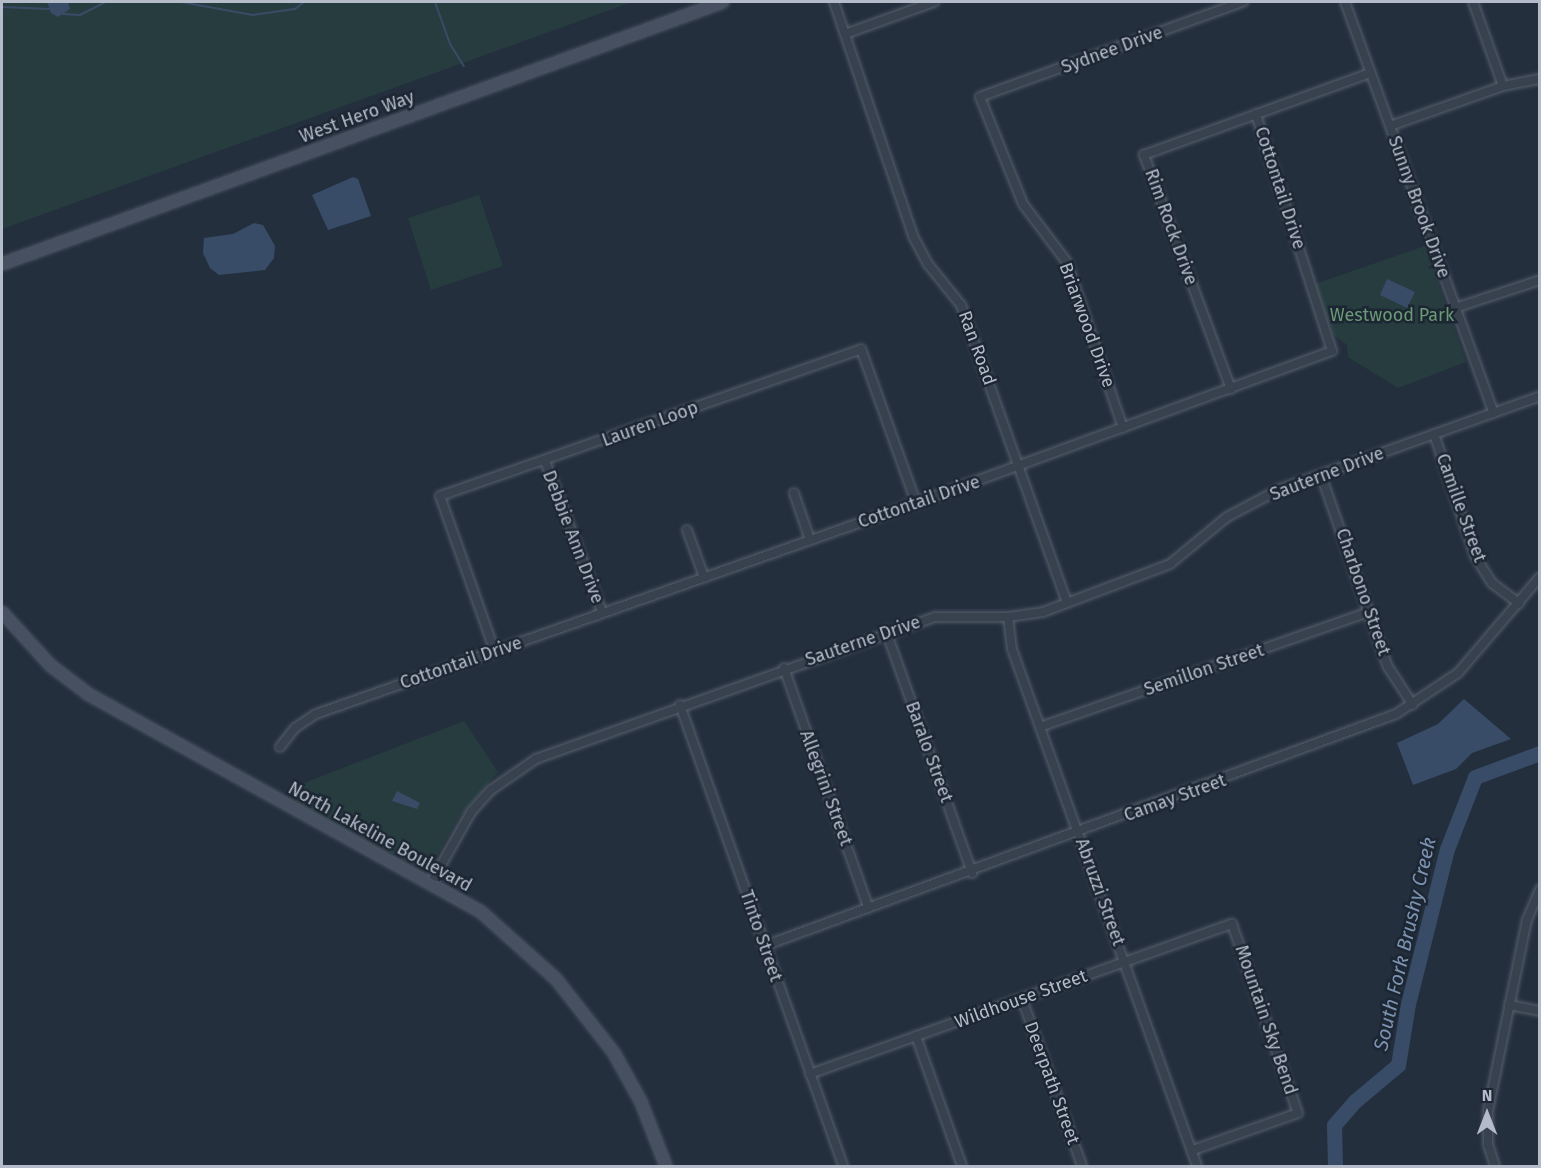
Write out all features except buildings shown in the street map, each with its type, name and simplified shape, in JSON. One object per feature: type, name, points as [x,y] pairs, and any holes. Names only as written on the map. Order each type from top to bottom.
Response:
[{"type":"street","name":"West Hero Way","points":[[2,264],[723,2]]},
{"type":"street","name":"Ran Road","points":[[834,2],[913,236],[928,264],[961,305],[1067,602]]},
{"type":"street","points":[[844,34],[934,2]]},
{"type":"street","name":"Sydnee Drive","points":[[980,97],[1243,2]]},
{"type":"street","name":"Sunny Brook Drive","points":[[1345,2],[1494,413]]},
{"type":"street","points":[[1473,2],[1503,86]]},
{"type":"street","name":"Rim Rock Drive","points":[[1231,389],[1144,155],[1371,73]]},
{"type":"street","points":[[1390,126],[1503,86],[1539,79]]},
{"type":"street","name":"Briarwood Drive","points":[[980,97],[1023,204],[1066,261],[1123,428]]},
{"type":"street","name":"Cottontail Drive","points":[[280,747],[295,728],[316,714],[916,503],[1332,351],[1256,114]]},
{"type":"street","points":[[1455,308],[1539,280]]},
{"type":"street","name":"Lauren Loop","points":[[495,652],[440,496],[861,349],[916,503]]},
{"type":"street","name":"Sauterne Drive","points":[[431,883],[471,812],[511,775],[536,759],[886,631],[935,617],[1008,617],[1043,612],[1170,564],[1227,517],[1278,490],[1539,396]]},
{"type":"street","name":"Camille Street","points":[[1434,434],[1478,562],[1492,583],[1519,603]]},
{"type":"street","name":"Debbie Ann Drive","points":[[545,461],[602,612]]},
{"type":"street","name":"Charbono Street","points":[[1321,475],[1388,667],[1413,705]]},
{"type":"street","points":[[794,493],[810,540]]},
{"type":"street","points":[[687,530],[704,577]]},
{"type":"street","name":"Camay Street","points":[[764,946],[868,907],[972,873],[1363,729],[1413,705],[1458,673],[1539,577]]},
{"type":"street","name":"North Lakeline Boulevard","points":[[2,612],[50,665],[88,694],[480,911],[556,979],[614,1053],[649,1120],[666,1167]]},
{"type":"street","name":"Semillon Street","points":[[1040,727],[1368,612]]},
{"type":"street","name":"Abruzzi Street","points":[[1008,617],[1012,649],[1126,962],[1197,1167]]},
{"type":"street","name":"Baralo Street","points":[[886,631],[972,873]]},
{"type":"street","name":"Allegrini Street","points":[[784,668],[868,907]]},
{"type":"street","name":"Tinto Street","points":[[680,705],[843,1167]]},
{"type":"street","points":[[1495,1167],[1486,1127],[1527,920],[1539,889]]},
{"type":"street","name":"Wildhouse Street","points":[[810,1074],[1232,924]]},
{"type":"street","name":"Mountain Sky Bend","points":[[1193,1150],[1298,1113],[1232,924]]},
{"type":"street","name":"Deerpath Street","points":[[1022,999],[1082,1167]]},
{"type":"street","points":[[1509,1005],[1539,1011]]},
{"type":"street","points":[[916,1036],[962,1167]]},
{"type":"green space","points":[[2,2],[632,2],[2,229]]},
{"type":"green space","points":[[479,195],[503,266],[431,290],[408,218]]},
{"type":"green space","name":"Westwood Park","points":[[1425,246],[1466,362],[1398,388],[1348,357],[1347,345],[1334,335],[1315,284]]},
{"type":"green space","points":[[464,721],[498,772],[460,816],[427,872],[297,803],[291,788]]},
{"type":"water","points":[[47,2],[68,2],[70,9],[58,17],[51,13]]},
{"type":"water","points":[[353,177],[358,179],[371,216],[328,230],[312,195]]},
{"type":"water","points":[[254,223],[263,225],[275,246],[274,258],[265,270],[219,275],[210,268],[203,253],[204,238],[233,234]]},
{"type":"water","points":[[1387,279],[1415,292],[1407,308],[1380,295]]},
{"type":"water","points":[[1464,699],[1511,739],[1472,753],[1456,769],[1413,785],[1397,743],[1438,724]]},
{"type":"water","points":[[397,791],[420,803],[417,809],[392,801]]},
{"type":"waterway","points":[[63,14],[80,15],[106,2]]},
{"type":"waterway","points":[[181,2],[253,15],[295,9],[304,2]]},
{"type":"waterway","points":[[435,2],[450,44],[464,66]]},
{"type":"waterway","points":[[2,7],[49,9]]},
{"type":"waterway","name":"South Fork Brushy Creek","points":[[1335,1166],[1334,1125],[1355,1101],[1398,1065],[1408,1004],[1447,849],[1475,777],[1540,753]]}]
